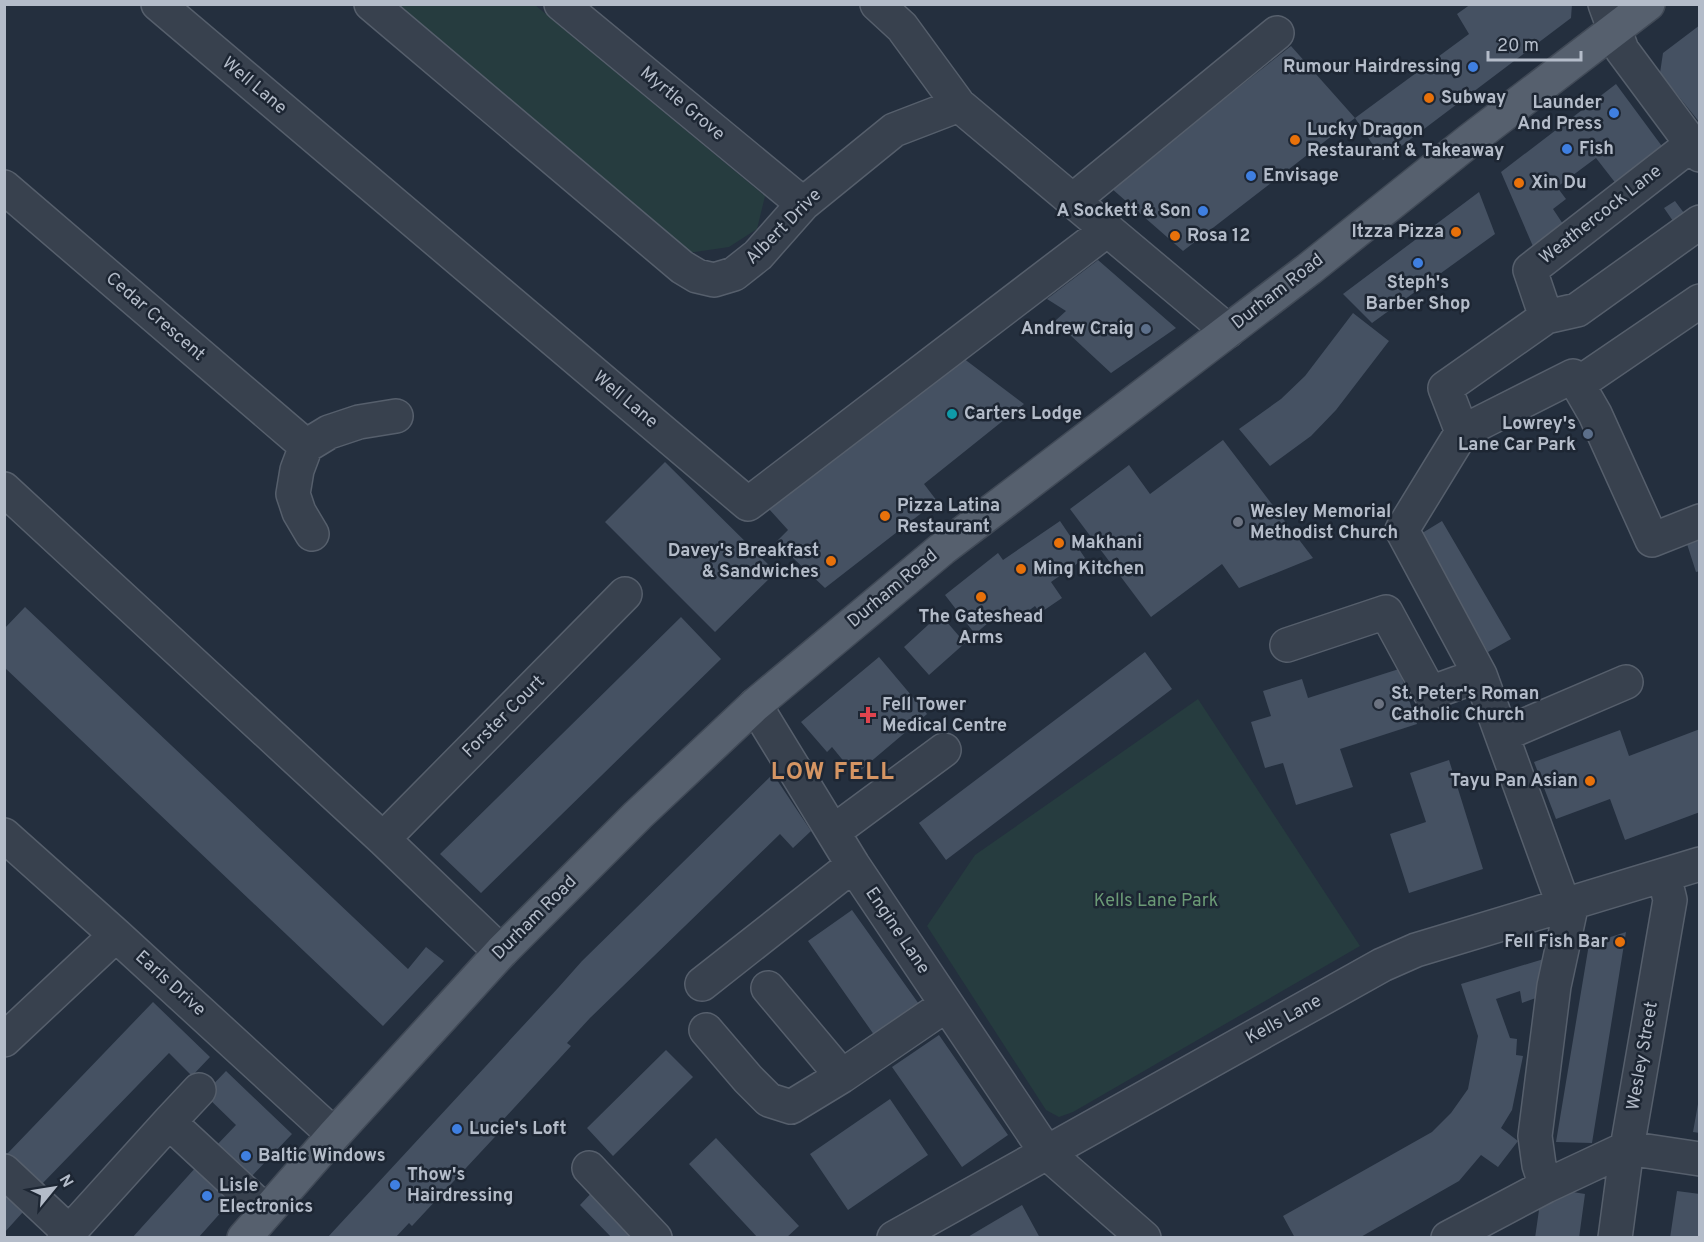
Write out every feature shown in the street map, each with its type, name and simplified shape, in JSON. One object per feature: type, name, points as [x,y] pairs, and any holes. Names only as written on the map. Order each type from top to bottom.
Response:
[{"type":"main road","name":"Durham Road","points":[[244,1238],[334,1135],[501,952],[638,815],[755,705],[914,571],[1228,331],[1469,141],[1609,18],[1648,4]]},
{"type":"street","name":"Well Lane","points":[[158,4],[748,504],[1107,230]]},
{"type":"street","name":"Albert Drive","points":[[371,4],[681,267],[697,276],[714,280],[734,274],[758,255],[802,204],[894,130],[959,105]]},
{"type":"street","name":"Myrtle Grove","points":[[561,4],[802,204]]},
{"type":"street","points":[[877,4],[902,27],[959,105],[1228,331]]},
{"type":"street","points":[[1609,18],[1622,50],[1696,149]]},
{"type":"street","points":[[1072,201],[1277,33]]},
{"type":"street","name":"Weathercock Lane","points":[[1546,317],[1530,270],[1696,149]]},
{"type":"street","name":"Cedar Crescent","points":[[4,187],[306,446]]},
{"type":"street","points":[[1462,432],[1445,388],[1546,317],[1577,310],[1700,222]]},
{"type":"street","points":[[1578,384],[1700,301]]},
{"type":"street","points":[[1546,1186],[1539,1165],[1535,1136],[1554,986],[1568,904],[1480,675],[1402,530],[1462,432],[1573,376],[1595,414],[1652,540],[1700,521]]},
{"type":"street","points":[[312,534],[299,512],[293,494],[297,470],[306,446],[329,432],[359,422],[396,416]]},
{"type":"street","points":[[4,489],[383,839],[501,952]]},
{"type":"street","name":"Forster Court","points":[[383,839],[625,594]]},
{"type":"street","points":[[1287,645],[1386,612],[1430,693],[1480,675]]},
{"type":"street","points":[[1502,735],[1626,682]]},
{"type":"street","name":"Engine Lane","points":[[755,705],[854,865],[1046,1152],[1144,1238]]},
{"type":"street","points":[[833,832],[944,750]]},
{"type":"street","name":"Earls Drive","points":[[4,835],[334,1135]]},
{"type":"street","name":"Kells Lane","points":[[894,1238],[1382,965],[1416,951],[1700,864]]},
{"type":"street","points":[[702,984],[854,865]]},
{"type":"street","name":"Wesley Street","points":[[1615,1238],[1627,1148],[1670,900],[1664,875]]},
{"type":"street","points":[[4,1040],[116,935]]},
{"type":"street","points":[[768,988],[842,1076]]},
{"type":"street","points":[[706,1030],[769,1100],[791,1107],[842,1076],[946,1005]]},
{"type":"street","points":[[4,1172],[66,1235],[199,1090]]},
{"type":"street","points":[[169,1122],[266,1212]]},
{"type":"street","points":[[1448,1238],[1546,1186],[1627,1148],[1700,1159]]},
{"type":"street","points":[[589,1168],[655,1238]]},
{"type":"green space","points":[[396,5],[535,5],[765,196],[757,229],[729,247],[688,253]]},
{"type":"green space","name":"Kells Lane Park","points":[[1198,699],[1360,946],[1073,1112],[1059,1117],[1046,1110],[927,926],[975,855]]},
{"type":"building","points":[[1471,4],[1572,4],[1571,18],[1383,160],[1355,118],[1469,34],[1457,14]]},
{"type":"building","points":[[1700,25],[1700,123],[1660,73],[1663,53]]},
{"type":"building","points":[[1291,46],[1355,118],[1183,251],[1111,188]]},
{"type":"building","points":[[1616,84],[1664,149],[1617,185],[1596,158],[1557,187],[1566,199],[1553,209],[1565,227],[1535,251],[1501,172]]},
{"type":"building","points":[[1479,192],[1495,234],[1372,323],[1343,294]]},
{"type":"building","points":[[1675,201],[1684,213],[1673,221],[1664,208]]},
{"type":"building","points":[[1098,260],[1176,328],[1111,373],[1055,321],[1066,311],[1047,299]]},
{"type":"building","points":[[1353,313],[1389,341],[1336,410],[1311,436],[1270,466],[1239,429],[1281,399],[1305,376]]},
{"type":"building","points":[[963,358],[1024,404],[924,484],[937,501],[825,588],[776,542],[788,530],[769,509],[880,425]]},
{"type":"building","points":[[1223,440],[1313,558],[1239,588],[1222,564],[1151,617],[1070,509],[1129,465],[1150,494]]},
{"type":"building","points":[[665,462],[776,572],[715,632],[605,522]]},
{"type":"building","points":[[1060,521],[1085,558],[1051,582],[1062,598],[1040,613],[1035,606],[1011,624],[1002,611],[975,634],[945,595],[998,553],[1003,560]]},
{"type":"building","points":[[1442,521],[1511,639],[1488,652],[1419,535]]},
{"type":"building","points":[[1700,540],[1700,571],[1696,572],[1687,544]]},
{"type":"building","points":[[25,607],[408,969],[426,947],[444,961],[383,1026],[4,667],[4,629]]},
{"type":"building","points":[[940,614],[965,643],[929,675],[904,647]]},
{"type":"building","points":[[681,617],[721,659],[481,893],[440,854]]},
{"type":"building","points":[[1145,652],[1172,689],[946,860],[919,823]]},
{"type":"building","name":"Fell Tower Medical Centre","points":[[879,657],[927,714],[855,775],[832,747],[827,752],[801,722]]},
{"type":"building","points":[[1399,669],[1417,724],[1340,749],[1353,787],[1296,805],[1283,763],[1265,768],[1251,722],[1271,716],[1263,691],[1302,679],[1308,698]]},
{"type":"building","points":[[1700,729],[1700,812],[1625,840],[1610,799],[1556,819],[1534,762],[1620,730],[1629,756]]},
{"type":"building","points":[[1449,760],[1483,869],[1409,893],[1390,834],[1426,822],[1410,773]]},
{"type":"building","points":[[773,774],[811,831],[793,848],[780,834],[590,1018],[567,1043],[571,1046],[502,1121],[506,1125],[412,1226],[409,1223],[395,1238],[327,1238],[582,961]]},
{"type":"building","points":[[852,910],[921,1007],[877,1039],[808,941]]},
{"type":"building","points":[[1626,932],[1592,1143],[1556,1142],[1589,944]]},
{"type":"building","points":[[1547,958],[1544,995],[1522,1003],[1520,991],[1496,999],[1510,1038],[1517,1039],[1516,1055],[1523,1056],[1512,1110],[1501,1128],[1518,1141],[1498,1167],[1481,1155],[1459,1181],[1359,1238],[1295,1238],[1283,1216],[1432,1132],[1451,1113],[1468,1089],[1478,1036],[1461,984]]},
{"type":"building","points":[[153,1002],[210,1057],[192,1076],[169,1053],[40,1186],[7,1154]]},
{"type":"building","points":[[939,1035],[1008,1135],[962,1167],[892,1067]]},
{"type":"building","points":[[666,1050],[693,1077],[613,1156],[587,1128]]},
{"type":"building","points":[[226,1071],[292,1134],[249,1179],[215,1147],[236,1125],[204,1094]]},
{"type":"building","points":[[890,1099],[928,1155],[848,1210],[810,1154]]},
{"type":"building","points":[[1698,1104],[1700,1104],[1700,1133],[1693,1132]]},
{"type":"building","points":[[716,1138],[799,1226],[786,1238],[758,1238],[689,1164]]},
{"type":"building","points":[[197,1166],[233,1199],[198,1238],[132,1238]]},
{"type":"building","points":[[597,1187],[639,1238],[612,1238],[580,1205]]},
{"type":"building","points":[[1567,1191],[1585,1194],[1579,1238],[1535,1238],[1540,1203]]},
{"type":"building","points":[[1677,1191],[1700,1194],[1700,1238],[1670,1238]]},
{"type":"building","points":[[4,1195],[23,1212],[4,1233]]},
{"type":"building","points":[[1022,1205],[1040,1238],[966,1238]]},
{"type":"place","name":"Rumour Hairdressing","points":[[1473,67]]},
{"type":"place","name":"Subway","points":[[1429,98]]},
{"type":"place","name":"Launder And Press","points":[[1614,113]]},
{"type":"place","name":"Lucky Dragon Restaurant & Takeaway","points":[[1295,140]]},
{"type":"place","name":"Fish","points":[[1567,149]]},
{"type":"place","name":"Envisage","points":[[1251,176]]},
{"type":"place","name":"Xin Du","points":[[1519,183]]},
{"type":"place","name":"A Sockett & Son","points":[[1203,211]]},
{"type":"place","name":"Itzza Pizza","points":[[1456,232]]},
{"type":"place","name":"Rosa 12","points":[[1175,236]]},
{"type":"place","name":"Steph's Barber Shop","points":[[1418,263]]},
{"type":"place","name":"Andrew Craig","points":[[1146,329]]},
{"type":"place","name":"Carters Lodge","points":[[952,414]]},
{"type":"place","name":"Lowrey's Lane Car Park","points":[[1588,434]]},
{"type":"place","name":"Pizza Latina Restaurant","points":[[885,516]]},
{"type":"place","name":"Wesley Memorial Methodist Church","points":[[1238,522]]},
{"type":"place","name":"Makhani","points":[[1059,543]]},
{"type":"place","name":"Davey's Breakfast & Sandwiches","points":[[831,561]]},
{"type":"place","name":"Ming Kitchen","points":[[1021,569]]},
{"type":"place","name":"The Gateshead Arms","points":[[981,597]]},
{"type":"place","name":"St. Peter's Roman Catholic Church","points":[[1379,704]]},
{"type":"place","name":"Fell Tower Medical Centre","points":[[868,715]]},
{"type":"place","name":"Tayu Pan Asian","points":[[1590,781]]},
{"type":"place","name":"Fell Fish Bar","points":[[1620,942]]},
{"type":"place","name":"Lucie's Loft","points":[[457,1129]]},
{"type":"place","name":"Baltic Windows","points":[[246,1156]]},
{"type":"place","name":"Thow's Hairdressing","points":[[395,1185]]},
{"type":"place","name":"Lisle Electronics","points":[[207,1196]]},
{"type":"district","name":"LOW FELL","points":[[833,773]]}]
